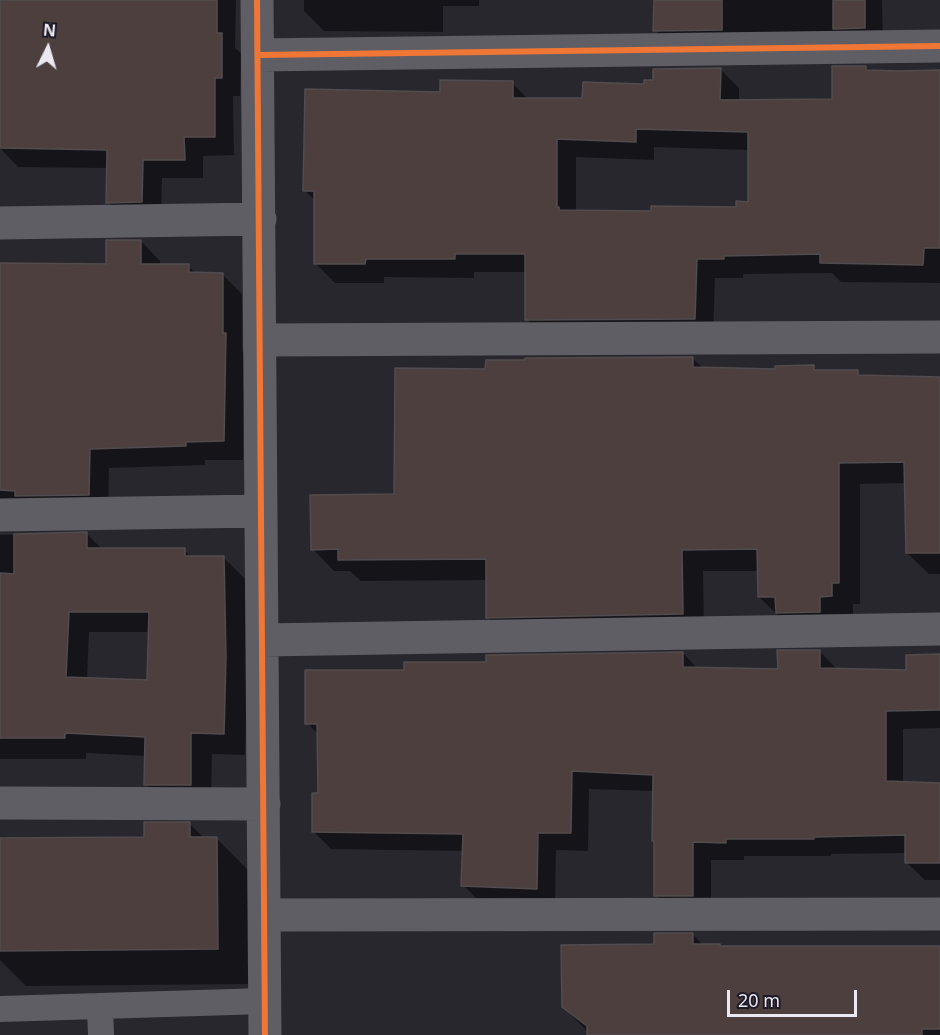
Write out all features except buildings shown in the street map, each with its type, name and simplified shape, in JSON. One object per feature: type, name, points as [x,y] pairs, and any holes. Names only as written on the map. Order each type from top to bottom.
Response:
[{"type":"street","points":[[257,0],[265,1035]]},
{"type":"street","points":[[258,55],[940,46]]},
{"type":"street","points":[[0,223],[260,219]]},
{"type":"street","points":[[261,340],[940,337]]},
{"type":"street","points":[[0,515],[261,512]]},
{"type":"street","points":[[262,640],[940,629]]},
{"type":"street","points":[[0,803],[264,804]]},
{"type":"street","points":[[264,915],[940,914]]},
{"type":"lane","points":[[0,1009],[265,1001]]},
{"type":"lane","points":[[100,1005],[101,1035]]},
{"type":"cycle path","points":[[257,0],[265,1035]]},
{"type":"cycle path","points":[[258,55],[940,46]]}]
